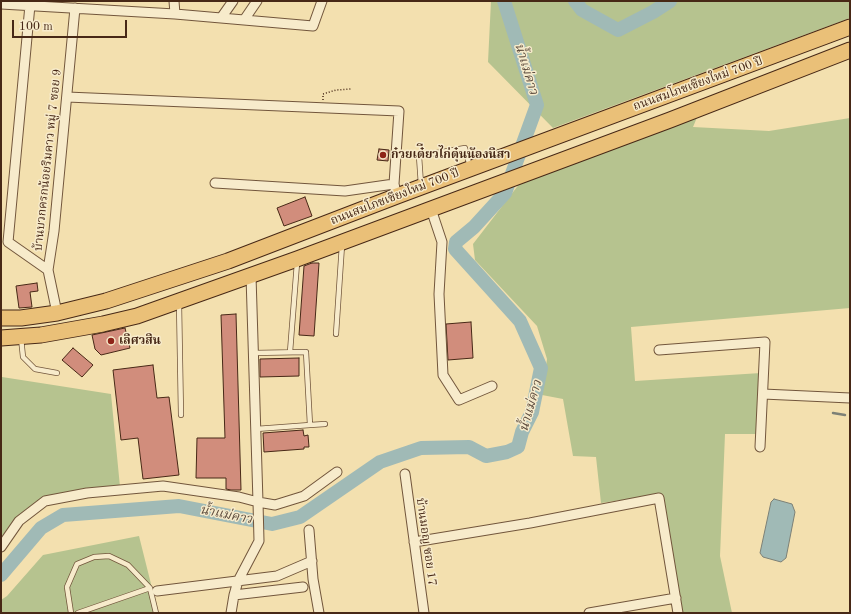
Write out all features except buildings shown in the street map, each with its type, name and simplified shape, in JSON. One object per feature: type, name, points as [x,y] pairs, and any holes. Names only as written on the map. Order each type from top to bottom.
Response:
[{"type":"main road","name":"ถนนสมโภชเชียงใหม่ 700 ปี","points":[[1,318],[21,318],[57,313],[106,301],[228,260],[396,190],[421,187],[850,28]]},
{"type":"main road","name":"ถนนสมโภชเชียงใหม่ 700 ปี","points":[[1,338],[41,335],[103,324],[137,316],[251,276],[496,185],[670,120],[850,50]]},
{"type":"street","points":[[174,1],[175,14]]},
{"type":"street","points":[[221,18],[233,1]]},
{"type":"street","points":[[244,20],[257,1]]},
{"type":"street","points":[[1,4],[16,3],[30,6],[75,8],[89,5],[313,26],[322,1]]},
{"type":"street","points":[[30,6],[6,208],[8,242],[48,270]]},
{"type":"street","name":"บ้านบวกครกน้อยริมคาว หมู่ 7 ซอย 9","points":[[57,313],[48,270],[54,232],[75,8]]},
{"type":"street","points":[[67,97],[399,111],[396,190],[345,191],[215,184]]},
{"type":"street","points":[[431,209],[442,242],[439,294],[443,375],[459,400],[492,386]]},
{"type":"street","points":[[231,613],[238,581],[259,541],[251,276]]},
{"type":"street","points":[[659,350],[765,342],[760,447]]},
{"type":"street","points":[[763,394],[850,398]]},
{"type":"street","points":[[1,547],[19,521],[45,501],[87,493],[163,486],[239,497],[258,506],[275,505],[304,496],[337,472]]},
{"type":"street","name":"บ้านมอญ ซอย 17","points":[[404,474],[424,613]]},
{"type":"street","points":[[414,542],[530,523],[659,498],[678,613]]},
{"type":"street","points":[[309,530],[319,613]]},
{"type":"street","points":[[153,589],[277,576],[312,561]]},
{"type":"street","points":[[234,595],[303,587]]},
{"type":"street","points":[[589,613],[676,598]]},
{"type":"lane","points":[[421,187],[419,156],[466,148],[471,169]]},
{"type":"lane","points":[[336,334],[342,241]]},
{"type":"lane","points":[[290,352],[297,259]]},
{"type":"lane","points":[[179,301],[181,415]]},
{"type":"lane","points":[[21,336],[23,357],[35,369],[57,373]]},
{"type":"lane","points":[[253,354],[306,352],[310,425]]},
{"type":"lane","points":[[256,429],[325,424]]},
{"type":"lane","points":[[71,613],[67,587],[76,564],[94,557],[109,556],[128,565],[153,589],[156,613]]},
{"type":"lane","points":[[78,613],[153,589]]},
{"type":"path","points":[[322,108],[323,94],[336,90],[351,89]]},
{"type":"green space","points":[[491,1],[850,1],[850,18],[553,128],[488,62]]},
{"type":"green space","points":[[698,115],[693,127],[769,131],[850,118],[850,308],[631,327],[635,381],[761,373],[758,434],[725,434],[720,556],[732,613],[681,613],[663,494],[601,503],[596,457],[573,456],[563,399],[542,395],[547,359],[537,326],[475,260],[473,244],[520,183]]},
{"type":"green space","points":[[2,377],[111,394],[120,487],[85,488],[48,497],[1,541]]},
{"type":"green space","points":[[139,536],[151,584],[155,613],[1,613],[1,600],[7,596],[43,555]]},
{"type":"water","points":[[774,499],[792,504],[795,512],[786,558],[781,562],[763,557],[760,553],[771,502]]},
{"type":"waterway","name":"น้ำแม่คาว","points":[[1,575],[41,528],[63,515],[179,506],[272,524],[300,517],[380,462],[421,448],[469,447],[486,456],[507,452],[518,447],[522,432],[532,412],[541,368],[520,321],[455,249],[456,242],[474,227],[505,193],[537,105],[504,1]]},
{"type":"waterway","name":"น้ำแม่คาว","points":[[575,1],[582,10],[618,30],[653,12],[670,1]]},
{"type":"waterway","points":[[833,413],[845,415]]},
{"type":"place","name":"ก๋วยเต๋ียวไก่ตุ๋นนัองนิสา","points":[[383,155]]},
{"type":"place","name":"เลิศวสิน","points":[[111,341]]}]
